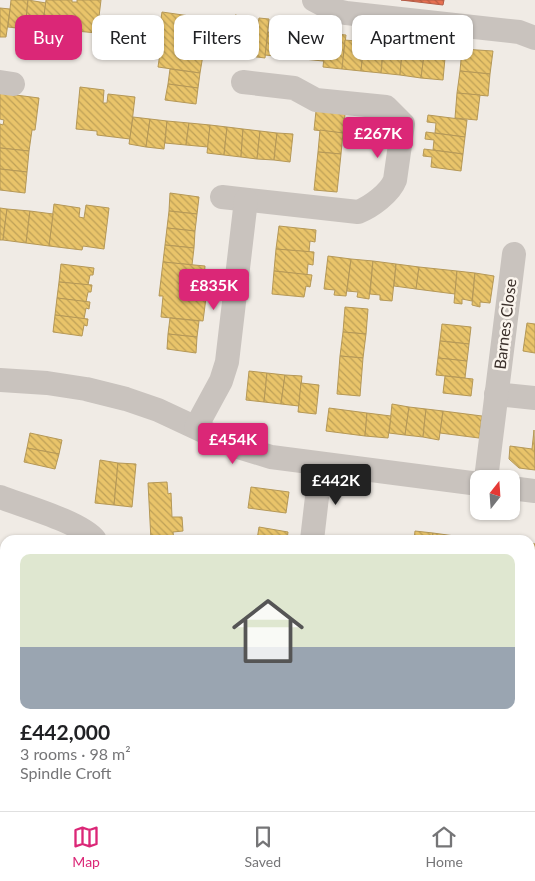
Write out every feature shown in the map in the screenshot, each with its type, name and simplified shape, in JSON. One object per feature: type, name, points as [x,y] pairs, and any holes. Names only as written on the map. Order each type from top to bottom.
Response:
[{"type":"street","points":[[314,0],[333,10],[346,13],[519,32],[535,38]]},
{"type":"street","points":[[222,197],[358,212],[366,209],[393,186],[395,180],[403,124],[386,107],[316,100],[294,88],[242,82]]},
{"type":"street","points":[[196,427],[221,381],[227,362],[246,200]]},
{"type":"street","name":"Barnes Close","points":[[487,470],[514,254]]},
{"type":"street","points":[[0,380],[86,389],[126,399],[158,410],[235,446],[271,456],[325,465],[470,483]]},
{"type":"street","points":[[496,394],[535,398]]},
{"type":"street","points":[[313,535],[317,496],[325,465]]},
{"type":"street","points":[[520,489],[535,491]]},
{"type":"street","points":[[0,498],[74,525],[90,535]]},
{"type":"building: Homes","points":[[11,0],[28,0],[26,15],[15,15],[15,28],[8,27]]},
{"type":"building: Homes","points":[[28,0],[46,3],[44,15],[26,15]]},
{"type":"building: Homes","points":[[46,0],[72,0],[72,2],[77,2],[77,0],[101,0],[99,15],[92,15],[92,33],[82,32],[82,15],[44,15]]},
{"type":"building: Homes","points":[[0,8],[10,9],[6,37],[0,37]]},
{"type":"building: Homes","points":[[162,12],[183,15],[174,15],[174,60],[202,60],[200,73],[158,67],[159,60],[164,60],[164,15],[162,15]]},
{"type":"building: Homes","points":[[259,18],[269,19],[265,58],[259,57]]},
{"type":"building: Homes","points":[[268,32],[269,32],[269,55],[265,55]]},
{"type":"building: Homes","points":[[342,35],[346,35],[342,69],[323,67],[324,60],[342,60]]},
{"type":"building: Homes","points":[[345,40],[352,41],[352,60],[362,60],[361,71],[342,69]]},
{"type":"building: Homes","points":[[473,50],[493,51],[490,74],[460,71],[461,60],[473,60]]},
{"type":"building: Homes","points":[[362,60],[382,60],[381,73],[361,71]]},
{"type":"building: Homes","points":[[382,60],[401,60],[400,75],[381,73]]},
{"type":"building: Homes","points":[[401,60],[423,60],[421,78],[400,75]]},
{"type":"building: Homes","points":[[423,60],[445,60],[443,80],[421,78]]},
{"type":"building: Homes","points":[[170,69],[200,73],[198,88],[168,84]]},
{"type":"building: Homes","points":[[460,71],[490,74],[488,96],[457,93]]},
{"type":"building: Homes","points":[[168,84],[198,88],[196,104],[165,100]]},
{"type":"building: Homes","points":[[80,87],[104,90],[103,103],[107,103],[108,94],[135,97],[130,139],[97,135],[97,131],[76,129]]},
{"type":"building: Homes","points":[[0,93],[39,98],[35,130],[32,130],[29,151],[0,148],[0,124],[3,125],[4,120],[0,119]]},
{"type":"building: Homes","points":[[457,93],[480,95],[477,120],[455,118]]},
{"type":"building: Homes","points":[[316,111],[345,114],[343,133],[314,130]]},
{"type":"building: Homes","points":[[428,115],[467,120],[465,137],[435,133],[436,123],[427,122]]},
{"type":"building: Homes","points":[[133,117],[150,119],[146,147],[129,144]]},
{"type":"building: Homes","points":[[150,119],[167,121],[164,149],[146,147]]},
{"type":"building: Homes","points":[[167,121],[189,123],[186,145],[165,143]]},
{"type":"building: Homes","points":[[189,123],[210,125],[208,147],[186,145]]},
{"type":"building: Homes","points":[[210,125],[227,127],[224,155],[207,153]]},
{"type":"building: Homes","points":[[227,127],[243,129],[241,157],[224,155]]},
{"type":"building: Homes","points":[[243,129],[260,131],[257,159],[241,157]]},
{"type":"building: Homes","points":[[320,130],[343,133],[341,154],[318,152]]},
{"type":"building: Homes","points":[[260,131],[277,133],[274,160],[257,159]]},
{"type":"building: Homes","points":[[426,132],[465,137],[463,154],[433,150],[434,140],[425,139]]},
{"type":"building: Homes","points":[[277,133],[293,134],[290,162],[274,160]]},
{"type":"building: Homes","points":[[0,148],[29,151],[27,172],[0,169]]},
{"type":"building: Homes","points":[[424,149],[463,154],[461,171],[431,167],[432,157],[423,156]]},
{"type":"building: Homes","points":[[318,152],[341,154],[337,192],[314,190]]},
{"type":"building: Homes","points":[[0,169],[27,172],[25,193],[0,190]]},
{"type":"building: Homes","points":[[170,193],[199,197],[197,214],[169,211]]},
{"type":"building: Homes","points":[[54,204],[80,208],[79,217],[84,218],[86,205],[109,208],[104,249],[83,246],[82,250],[49,246]]},
{"type":"building: Homes","points":[[0,208],[7,209],[3,240],[0,240]]},
{"type":"building: Homes","points":[[7,209],[30,211],[26,243],[3,240]]},
{"type":"building: Homes","points":[[30,211],[53,214],[49,246],[26,243]]},
{"type":"building: Homes","points":[[169,211],[197,214],[195,231],[167,228]]},
{"type":"building: Homes","points":[[279,226],[316,230],[315,242],[310,241],[309,252],[276,249]]},
{"type":"building: Homes","points":[[167,228],[195,231],[194,248],[165,245]]},
{"type":"building: Homes","points":[[165,245],[194,248],[192,265],[163,262]]},
{"type":"building: Homes","points":[[276,249],[314,252],[313,265],[308,264],[307,275],[274,271]]},
{"type":"building: Homes","points":[[328,256],[351,259],[346,296],[334,295],[335,290],[324,289]]},
{"type":"building: Homes","points":[[351,259],[373,261],[369,299],[357,297],[358,292],[347,291]]},
{"type":"building: Homes","points":[[373,261],[396,264],[392,301],[380,300],[380,295],[370,294]]},
{"type":"building: Homes","points":[[163,262],[205,266],[203,293],[193,292],[193,296],[206,298],[203,321],[161,317],[163,296],[159,296]]},
{"type":"building: Homes","points":[[61,264],[94,268],[88,285],[59,282]]},
{"type":"building: Homes","points":[[396,264],[419,267],[416,289],[394,286]]},
{"type":"building: Homes","points":[[419,267],[457,271],[455,294],[416,289]]},
{"type":"building: Homes","points":[[274,271],[312,275],[310,287],[306,286],[304,297],[272,294]]},
{"type":"building: Homes","points":[[457,271],[475,273],[472,301],[462,299],[462,304],[454,303]]},
{"type":"building: Homes","points":[[475,273],[494,276],[490,303],[480,302],[480,307],[472,305]]},
{"type":"building: Homes","points":[[59,282],[92,285],[86,302],[57,298]]},
{"type":"building: Homes","points":[[57,298],[90,302],[89,309],[86,308],[84,319],[55,315]]},
{"type":"building: Homes","points":[[345,307],[368,309],[366,334],[343,332]]},
{"type":"building: Homes","points":[[55,315],[88,319],[87,326],[84,325],[82,336],[53,332]]},
{"type":"building: Homes","points":[[170,318],[199,321],[197,337],[168,334]]},
{"type":"building: Homes","points":[[527,323],[535,324],[535,353],[523,351]]},
{"type":"building: Homes","points":[[442,324],[471,327],[469,344],[440,341]]},
{"type":"building: Homes","points":[[343,332],[366,334],[363,358],[340,356]]},
{"type":"building: Homes","points":[[168,334],[197,337],[196,353],[167,349]]},
{"type":"building: Homes","points":[[440,341],[469,344],[467,361],[438,358]]},
{"type":"building: Homes","points":[[340,356],[363,358],[360,396],[337,394]]},
{"type":"building: Homes","points":[[438,358],[467,361],[465,378],[436,375]]},
{"type":"building: Homes","points":[[249,371],[267,373],[264,402],[246,400]]},
{"type":"building: Homes","points":[[267,373],[285,375],[281,404],[264,402]]},
{"type":"building: Homes","points":[[285,375],[302,376],[299,406],[281,404]]},
{"type":"building: Homes","points":[[445,376],[473,379],[471,396],[443,393]]},
{"type":"building: Homes","points":[[301,383],[319,385],[316,414],[298,412]]},
{"type":"building: Homes","points":[[392,404],[409,407],[405,435],[389,433]]},
{"type":"building: Homes","points":[[409,407],[426,409],[423,437],[405,435]]},
{"type":"building: Homes","points":[[329,408],[367,413],[365,436],[326,431]]},
{"type":"building: Homes","points":[[426,409],[443,411],[439,440],[423,437]]},
{"type":"building: Homes","points":[[443,411],[482,416],[479,438],[440,433]]},
{"type":"building: Homes","points":[[367,413],[391,416],[388,438],[365,436]]},
{"type":"building: Homes","points":[[534,430],[535,470],[519,468],[509,459],[510,446],[532,449]]},
{"type":"building: Homes","points":[[30,433],[62,440],[59,454],[27,448]]},
{"type":"building: Homes","points":[[27,448],[59,454],[55,469],[24,462]]},
{"type":"building: Homes","points":[[100,460],[118,463],[114,505],[95,503]]},
{"type":"building: Homes","points":[[118,463],[136,464],[132,507],[114,505]]},
{"type":"building: Homes","points":[[167,482],[168,494],[171,493],[172,517],[182,517],[183,531],[173,532],[173,535],[151,535],[148,483]]},
{"type":"building: Homes","points":[[251,487],[289,492],[286,513],[248,508]]},
{"type":"building: Homes","points":[[259,527],[288,532],[288,535],[258,535]]},
{"type":"building: Homes","points":[[415,531],[433,533],[433,535],[415,535]]},
{"type":"building: Shops","points":[[401,0],[444,0],[443,5]]}]
